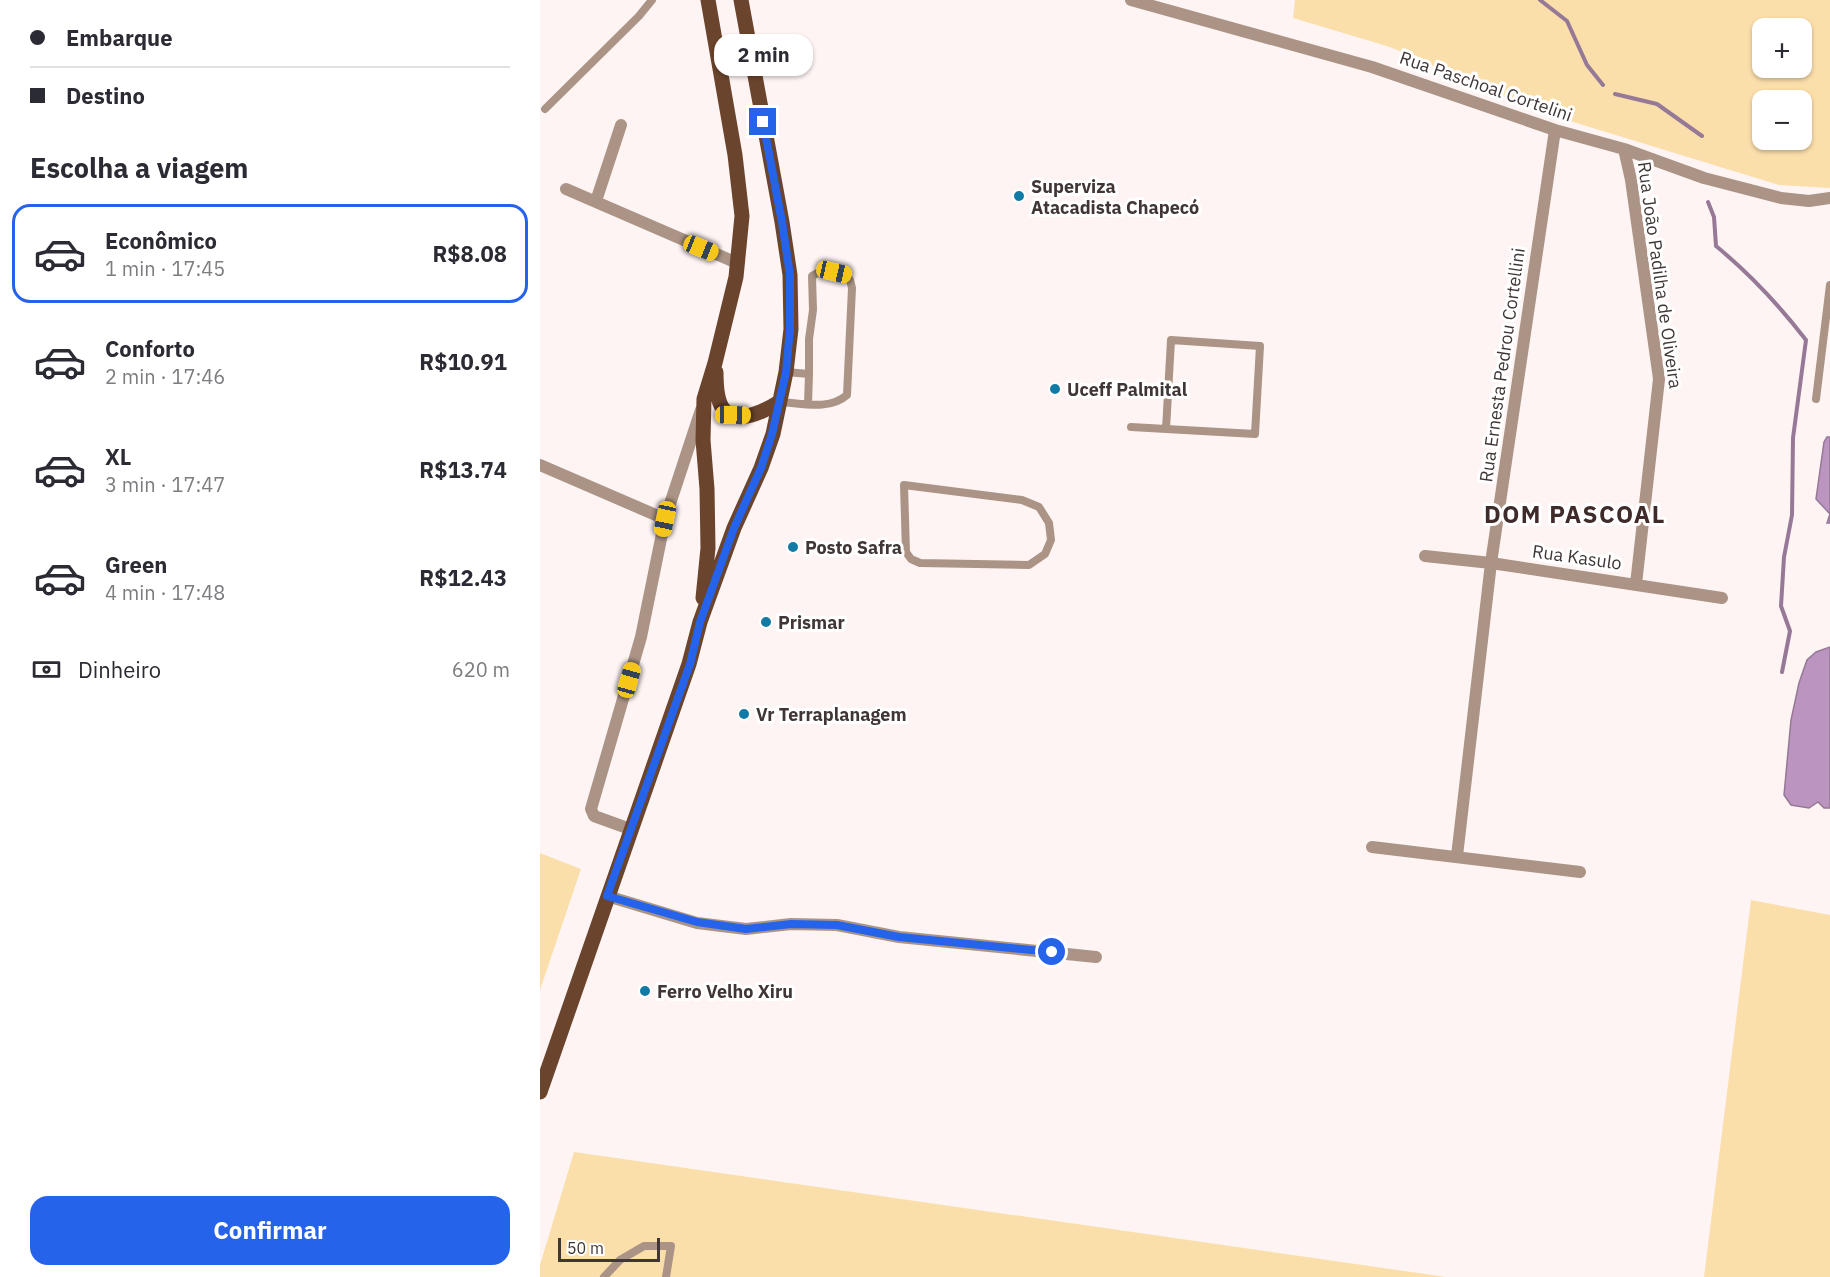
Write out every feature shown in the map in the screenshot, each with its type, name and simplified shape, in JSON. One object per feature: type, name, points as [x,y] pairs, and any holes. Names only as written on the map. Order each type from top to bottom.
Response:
[{"type":"main road","points":[[700,622],[708,548],[703,440],[704,399],[736,277],[742,216],[735,155],[708,0]]},
{"type":"main road","points":[[540,1092],[630,829],[690,664],[700,622],[734,528],[761,468],[772,434],[786,372],[790,329],[787,255],[741,0]]},
{"type":"main road","points":[[715,363],[717,388],[723,409],[733,415],[749,416],[765,411],[779,402]]},
{"type":"street","name":"Rua Paschoal Cortelini","points":[[1131,0],[1192,15],[1372,67],[1555,130],[1624,149],[1704,178],[1781,198],[1809,201],[1830,198]]},
{"type":"street","points":[[596,201],[621,125]]},
{"type":"street","name":"Rua Ernesta Pedrou Cortellini","points":[[1456,856],[1491,563],[1555,130]]},
{"type":"street","name":"Rua João Padilha de Oliveira","points":[[1624,149],[1631,180],[1659,380],[1636,584]]},
{"type":"street","points":[[566,189],[737,263]]},
{"type":"street","points":[[630,829],[594,816],[591,809],[641,637],[665,519],[704,399]]},
{"type":"street","points":[[540,465],[665,519]]},
{"type":"street","name":"Rua Kasulo","points":[[1425,556],[1491,563],[1722,598]]},
{"type":"street","points":[[1372,847],[1580,872]]},
{"type":"street","points":[[607,896],[697,922],[736,928],[791,924],[837,925],[899,937],[1096,957]]},
{"type":"lane","points":[[545,110],[639,16],[652,0]]},
{"type":"lane","points":[[779,402],[807,404],[826,405],[847,395],[852,288],[846,275],[821,271],[812,276],[813,310],[809,339],[807,404]]},
{"type":"lane","points":[[1816,399],[1830,285]]},
{"type":"lane","points":[[1131,427],[1166,429],[1255,434],[1260,346],[1171,340],[1166,429]]},
{"type":"lane","points":[[786,372],[809,374]]},
{"type":"lane","points":[[904,485],[1022,500],[1039,507],[1049,523],[1051,540],[1045,554],[1029,565],[920,563],[911,559],[906,552],[904,485]]},
{"type":"lane","points":[[604,1277],[620,1260],[644,1246],[671,1246],[666,1277]]},
{"type":"shaded area","points":[[1295,0],[1830,0],[1830,188],[1779,185],[1531,109],[1390,47],[1293,18]]},
{"type":"shaded area","points":[[1827,437],[1830,437],[1830,514],[1816,499],[1824,442]]},
{"type":"shaded area","points":[[1830,647],[1830,808],[1824,808],[1818,802],[1809,808],[1791,805],[1784,795],[1791,720],[1799,683],[1807,660],[1816,652]]},
{"type":"shaded area","points":[[540,853],[581,869],[540,990]]},
{"type":"shaded area","points":[[1751,900],[1830,915],[1830,1277],[1704,1277]]},
{"type":"shaded area","points":[[574,1152],[1446,1277],[540,1277],[540,1265]]},
{"type":"waterway","points":[[1540,0],[1567,21],[1587,65],[1603,85]]},
{"type":"waterway","points":[[1615,94],[1657,104],[1702,136]]},
{"type":"waterway","points":[[1708,202],[1714,217],[1716,246],[1764,290],[1806,340],[1793,438],[1792,515],[1784,557],[1781,606],[1790,631],[1782,672]]},
{"type":"place","name":"Superviza Atacadista Chapecó","points":[[1019,196]]},
{"type":"place","name":"Uceff Palmital","points":[[1055,389]]},
{"type":"place","name":"Posto Safra","points":[[793,547]]},
{"type":"place","name":"Prismar","points":[[766,622]]},
{"type":"place","name":"Vr Terraplanagem","points":[[744,714]]},
{"type":"place","name":"Ferro Velho Xiru","points":[[645,991]]},
{"type":"district","name":"DOM PASCOAL","points":[[1575,514]]},
{"type":"route","points":[[763,122],[790,275],[790,329],[786,372],[772,434],[761,468],[734,528],[700,622],[690,664],[607,896],[697,922],[746,929],[791,924],[837,925],[899,937],[1052,952]]}]
